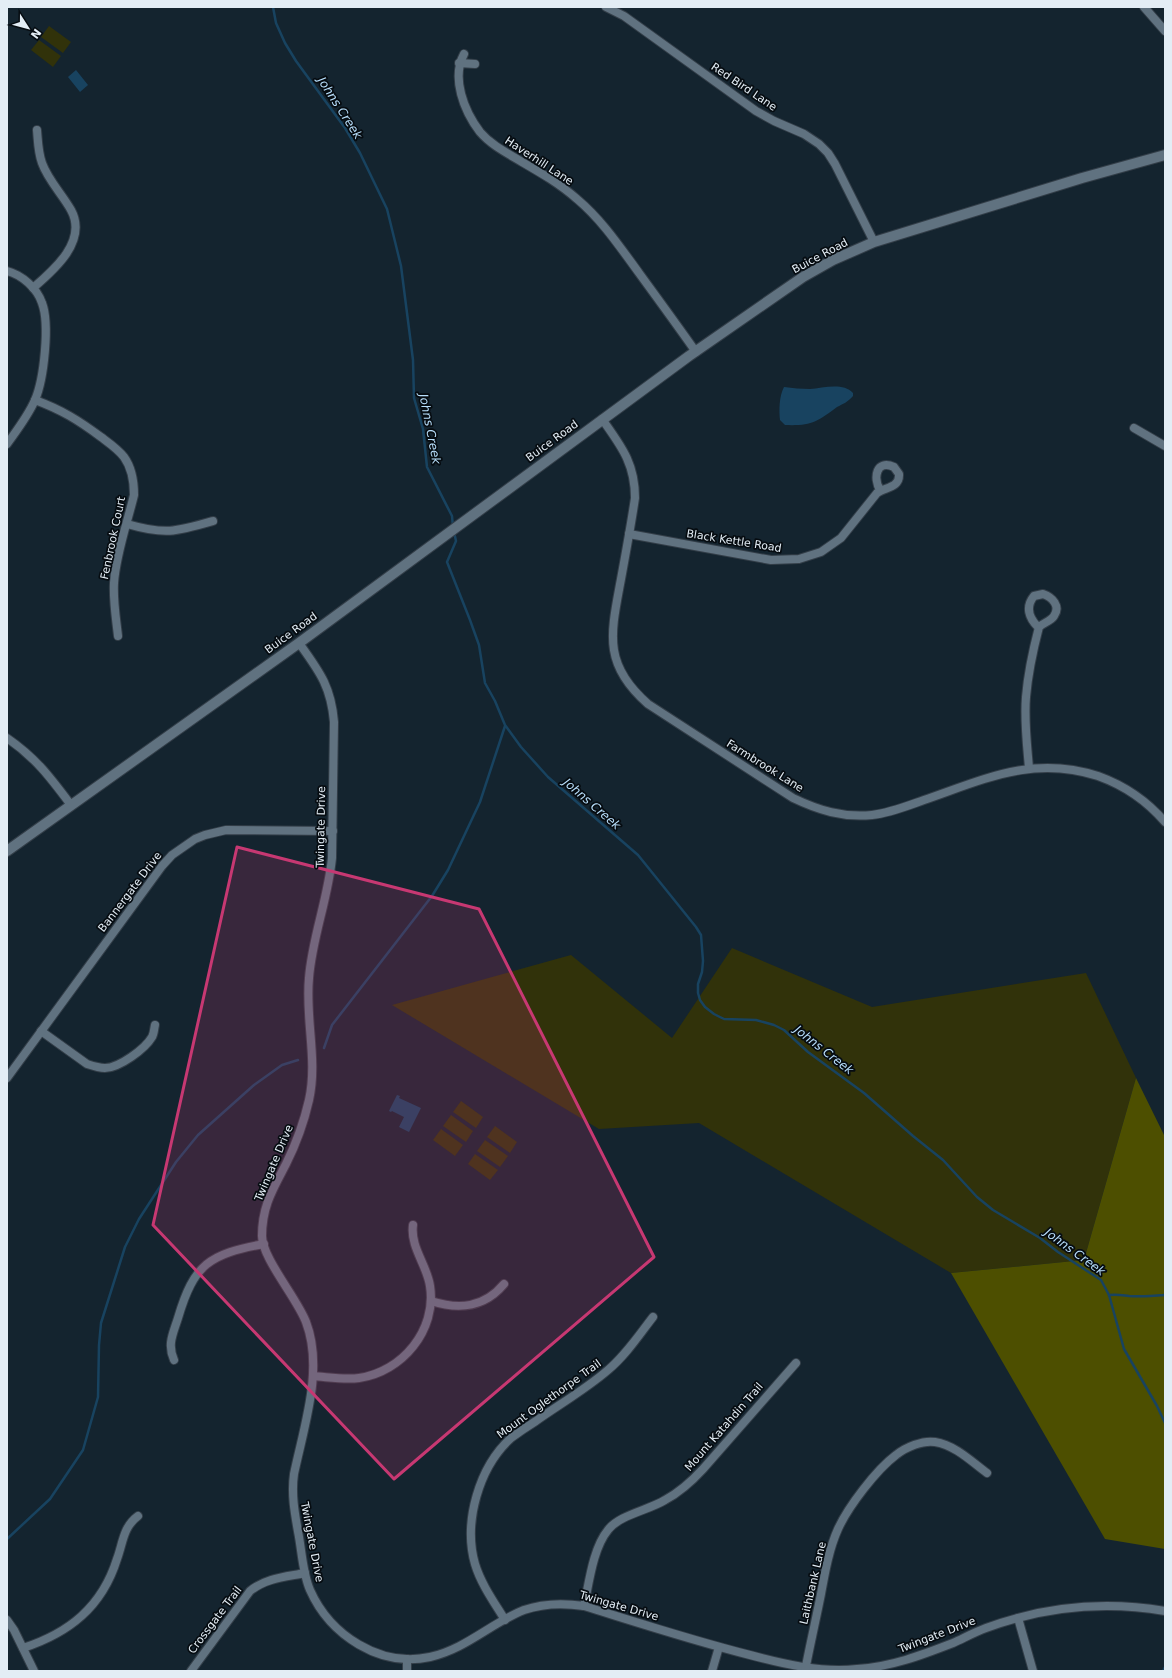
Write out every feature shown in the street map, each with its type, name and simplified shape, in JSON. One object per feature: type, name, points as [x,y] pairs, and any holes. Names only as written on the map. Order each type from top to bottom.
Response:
[{"type":"street","name":"Red Bird Lane","points":[[606,7],[624,16],[756,111],[774,121],[804,134],[819,144],[835,164],[874,242]]},
{"type":"street","points":[[1144,7],[1165,31]]},
{"type":"street","name":"Haverhill Lane","points":[[464,54],[459,63],[458,78],[460,92],[470,116],[480,132],[497,147],[561,186],[593,213],[614,238],[696,352]]},
{"type":"street","points":[[459,63],[475,64]]},
{"type":"street","points":[[33,288],[51,273],[66,255],[72,244],[75,227],[72,211],[42,163],[38,146],[37,130]]},
{"type":"street","name":"Buice Road","points":[[7,851],[299,643],[602,420],[803,276],[833,260],[874,242],[1082,178],[1165,155]]},
{"type":"street","points":[[7,271],[22,278],[33,288],[42,302],[45,325],[42,371],[35,400],[7,444]]},
{"type":"street","name":"Fenbrook Court","points":[[35,400],[55,407],[75,418],[114,447],[124,457],[131,472],[134,495],[116,565],[114,583],[114,605],[118,636]]},
{"type":"street","name":"Farmbrook Lane","points":[[602,420],[624,450],[633,472],[635,498],[612,632],[615,656],[625,679],[635,693],[648,704],[793,798],[810,807],[831,813],[851,816],[872,815],[896,810],[998,774],[1029,768],[1056,768],[1084,772],[1107,780],[1132,793],[1148,804],[1165,822]]},
{"type":"street","points":[[1134,428],[1165,446]]},
{"type":"street","name":"Black Kettle Road","points":[[629,534],[771,560],[784,561],[799,559],[821,552],[841,538],[880,490]]},
{"type":"street","points":[[127,524],[149,530],[166,532],[181,530],[213,521]]},
{"type":"street","points":[[1029,768],[1026,733],[1026,697],[1030,664],[1038,627]]},
{"type":"street","name":"Twingate Drive","points":[[299,643],[322,677],[332,706],[334,722],[331,873],[312,953],[309,978],[308,1002],[313,1062],[309,1099],[305,1117],[296,1140],[286,1163],[271,1190],[263,1220],[262,1238],[270,1260],[297,1302],[306,1322],[313,1350],[313,1376],[292,1487],[293,1507],[305,1573],[310,1589],[318,1605],[329,1620],[342,1634],[372,1652],[390,1657],[407,1659],[429,1658],[450,1652],[524,1610],[543,1605],[563,1604],[584,1606],[719,1647],[806,1669],[856,1670],[889,1665],[920,1656],[986,1628],[1043,1611],[1075,1607],[1111,1606],[1147,1608],[1165,1611]]},
{"type":"street","points":[[7,738],[24,750],[46,771],[71,805]]},
{"type":"street","name":"Bannergate Drive","points":[[7,1078],[162,866],[184,845],[205,835],[226,830],[333,831]]},
{"type":"street","points":[[41,1031],[87,1064],[105,1068],[120,1064],[146,1044],[153,1036],[154,1025]]},
{"type":"street","points":[[313,1376],[345,1379],[377,1374],[393,1366],[408,1353],[420,1337],[428,1319],[431,1301],[428,1276],[413,1239],[413,1225]]},
{"type":"street","points":[[174,1360],[170,1351],[170,1342],[184,1295],[195,1276],[206,1264],[222,1254],[236,1249],[264,1244]]},
{"type":"street","points":[[431,1301],[452,1306],[474,1305],[489,1298],[504,1284]]},
{"type":"street","name":"Mount Oglethorpe Trail","points":[[505,1620],[481,1579],[475,1564],[472,1547],[471,1531],[473,1515],[480,1486],[486,1470],[497,1452],[512,1438],[592,1383],[609,1369],[626,1352],[653,1317]]},
{"type":"street","name":"Mount Katahdin Trail","points":[[584,1606],[596,1554],[608,1530],[619,1521],[666,1500],[689,1484],[796,1363]]},
{"type":"street","name":"Laithbank Lane","points":[[806,1669],[826,1569],[838,1530],[856,1500],[886,1464],[897,1454],[920,1443],[935,1442],[951,1448],[987,1473]]},
{"type":"street","points":[[23,1648],[42,1642],[60,1632],[76,1621],[91,1607],[103,1591],[113,1573],[126,1528],[131,1521],[138,1516]]},
{"type":"street","name":"Crossgate Trail","points":[[191,1671],[250,1591],[258,1584],[267,1580],[305,1573]]},
{"type":"street","points":[[1018,1618],[1033,1671]]},
{"type":"street","points":[[7,1620],[34,1671]]},
{"type":"street","points":[[712,1671],[719,1647]]},
{"type":"street","points":[[407,1659],[407,1671]]},
{"type":"highlighted area","points":[[237,847],[479,909],[654,1257],[394,1479],[153,1225]]},
{"type":"shaded area","points":[[49,26],[71,42],[63,53],[41,37]]},
{"type":"shaded area","points":[[39,40],[61,56],[53,67],[31,50]]},
{"type":"shaded area","points":[[732,948],[872,1007],[1086,973],[1136,1078],[1084,1260],[951,1273],[699,1123],[599,1129],[392,1005],[571,955],[672,1038]]},
{"type":"shaded area","points":[[1136,1078],[1165,1137],[1165,1549],[1105,1539],[951,1273],[1084,1260]]},
{"type":"shaded area","points":[[461,1101],[483,1117],[476,1128],[453,1112]]},
{"type":"shaded area","points":[[451,1115],[473,1131],[466,1142],[443,1126]]},
{"type":"shaded area","points":[[495,1126],[517,1142],[510,1153],[487,1137]]},
{"type":"shaded area","points":[[441,1129],[463,1145],[455,1156],[433,1140]]},
{"type":"shaded area","points":[[485,1140],[508,1156],[500,1167],[477,1151]]},
{"type":"shaded area","points":[[475,1154],[498,1170],[490,1180],[468,1164]]},
{"type":"water","points":[[76,70],[88,85],[80,92],[68,77]]},
{"type":"water","points":[[784,387],[810,389],[838,387],[849,390],[853,393],[853,396],[819,420],[808,424],[785,425],[780,420],[780,399]]},
{"type":"water","points":[[397,1095],[400,1096],[399,1098],[421,1108],[409,1132],[399,1127],[404,1117],[389,1111]]},
{"type":"waterway","name":"Johns Creek","points":[[273,7],[276,23],[285,43],[296,61],[345,128],[360,153],[387,209],[401,266],[413,360],[414,398],[423,429],[427,467],[452,516],[453,527]]},
{"type":"waterway","name":"Johns Creek","points":[[454,532],[456,541],[447,562],[479,645],[485,683],[495,701],[505,725],[521,747],[548,777],[638,855],[696,927],[701,935],[703,961],[702,972],[698,984],[698,993],[700,1000],[705,1007],[724,1019],[756,1020],[774,1025],[784,1030],[808,1052],[864,1093],[943,1160],[977,1197],[993,1210],[1040,1238],[1058,1252],[1101,1280],[1109,1295],[1124,1349],[1157,1406],[1165,1423]]},
{"type":"waterway","points":[[324,1048],[332,1025],[432,896],[448,870],[480,802],[505,726]]},
{"type":"waterway","points":[[7,1539],[50,1499],[83,1450],[98,1397],[101,1323],[125,1247],[139,1219],[176,1162],[198,1135],[254,1085],[282,1065],[298,1060]]},
{"type":"waterway","points":[[1109,1295],[1165,1295]]},
{"type":"waterway","name":"Johns Creek","points":[[1163,1671],[1165,1667]]}]
